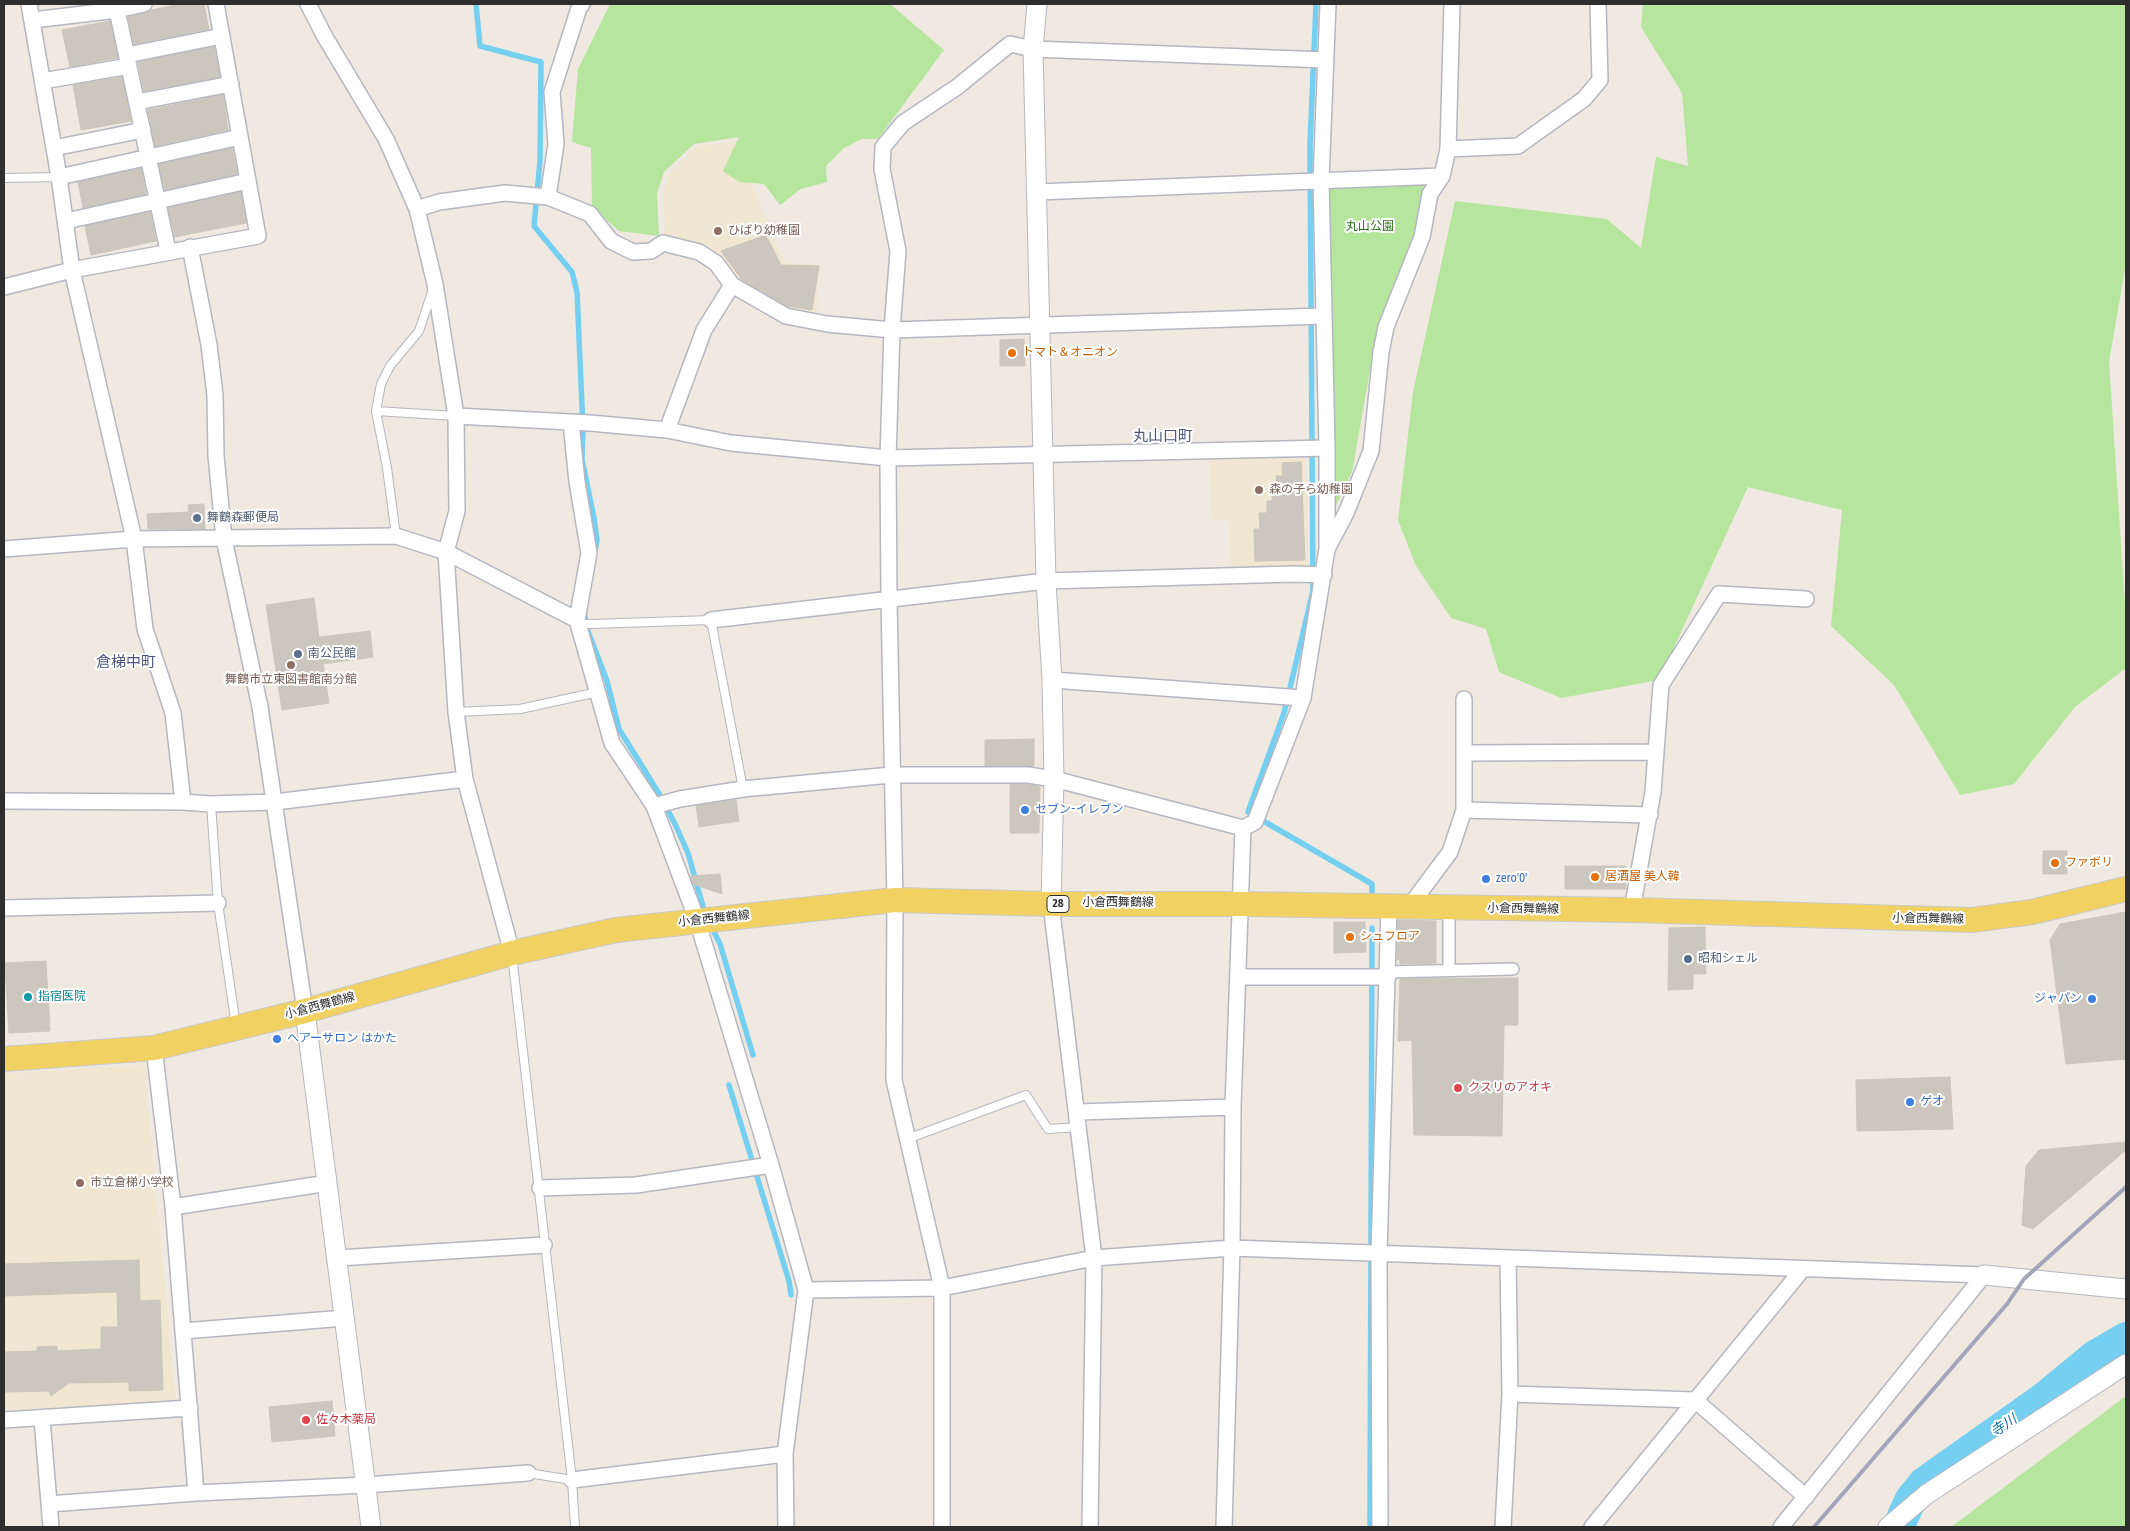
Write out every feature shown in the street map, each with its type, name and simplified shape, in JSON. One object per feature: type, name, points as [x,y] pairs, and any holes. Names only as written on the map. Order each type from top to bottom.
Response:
[{"type":"main road","name":"小倉西舞鶴線","points":[[4,1059],[154,1048],[305,1011],[512,953],[616,930],[895,900],[1051,904],[1241,904],[1632,910],[1972,920],[2032,912],[2126,889]]},
{"type":"street","points":[[29,4],[59,177],[72,270],[134,539],[145,629],[173,713],[183,802]]},
{"type":"street","points":[[33,20],[117,10],[144,4]]},
{"type":"street","points":[[4,287],[72,270],[258,236],[216,4]]},
{"type":"street","points":[[308,4],[325,37],[386,139],[417,209],[435,284],[456,416],[457,511],[446,552],[456,712],[465,779],[512,953]]},
{"type":"street","points":[[548,197],[556,144],[552,92],[579,8],[582,4]]},
{"type":"street","points":[[1037,4],[1033,49],[1046,581],[1052,680],[1054,779],[1051,904],[1094,1258],[1090,1527]]},
{"type":"street","points":[[1327,549],[1316,448],[1322,316],[1321,59],[1328,4]]},
{"type":"street","points":[[1224,1527],[1232,1248],[1233,1107],[1241,904],[1249,825],[1263,805],[1292,697],[1327,549],[1346,513],[1371,451],[1381,352],[1386,327],[1422,237],[1430,194],[1442,176],[1448,149],[1452,4]]},
{"type":"street","points":[[1448,149],[1518,146],[1584,99],[1600,80],[1598,4]]},
{"type":"street","points":[[117,10],[168,251]]},
{"type":"street","points":[[43,81],[222,36]]},
{"type":"street","points":[[942,1527],[942,1288],[894,1080],[895,900],[891,775],[888,458],[892,330],[898,251],[882,169],[883,147],[903,123],[958,87],[1010,44],[1033,49],[1321,59]]},
{"type":"street","points":[[137,102],[231,84]]},
{"type":"street","points":[[54,148],[143,130]]},
{"type":"street","points":[[59,177],[240,137]]},
{"type":"street","points":[[1037,192],[1442,176]]},
{"type":"street","points":[[66,221],[248,182]]},
{"type":"street","points":[[417,209],[439,202],[505,193],[548,197],[590,214],[611,241],[633,252],[651,251],[663,243],[699,252],[716,263],[732,285],[786,316],[827,324],[892,330],[1322,316]]},
{"type":"street","points":[[190,247],[209,346],[215,395],[216,456],[224,539],[260,706],[275,802],[338,1258],[371,1527]]},
{"type":"street","points":[[667,430],[704,330],[732,285]]},
{"type":"street","points":[[456,416],[579,422],[667,430],[731,442],[888,458],[1316,448]]},
{"type":"street","points":[[579,422],[577,482],[589,553],[584,622],[598,692],[612,743],[656,805],[696,920],[771,1165],[806,1290],[785,1454],[786,1527]]},
{"type":"street","points":[[4,549],[134,539],[396,536],[446,552],[584,622]]},
{"type":"street","points":[[711,620],[1046,581],[1293,574],[1320,575]]},
{"type":"street","points":[[1632,910],[1650,815],[1661,685],[1719,594],[1806,599]]},
{"type":"street","points":[[1052,680],[1292,697]]},
{"type":"street","points":[[1380,1527],[1381,976],[1399,907],[1450,852],[1464,810],[1466,753],[1464,699]]},
{"type":"street","points":[[1466,753],[1655,752]]},
{"type":"street","points":[[656,805],[680,798],[891,775],[1028,775],[1054,779],[1249,825]]},
{"type":"street","points":[[4,801],[183,802],[211,804],[275,802],[465,779]]},
{"type":"street","points":[[1464,810],[1650,815]]},
{"type":"street","points":[[4,908],[218,903]]},
{"type":"street","points":[[1449,908],[1449,969]]},
{"type":"street","points":[[1239,977],[1381,976],[1449,969],[1512,969]]},
{"type":"street","points":[[154,1048],[172,1207],[196,1493]]},
{"type":"street","points":[[1078,1120],[1233,1107]]},
{"type":"street","points":[[540,1188],[636,1185],[771,1165]]},
{"type":"street","points":[[172,1207],[328,1184]]},
{"type":"street","points":[[338,1258],[544,1245]]},
{"type":"street","points":[[806,1290],[942,1288],[1094,1258],[1232,1248],[1802,1270],[1984,1275],[2126,1289]]},
{"type":"street","points":[[1503,1527],[1510,1394],[1508,1258]]},
{"type":"street","points":[[1592,1527],[1802,1270]]},
{"type":"street","points":[[1781,1527],[1984,1275]]},
{"type":"street","points":[[183,1331],[345,1318]]},
{"type":"street","points":[[1888,1527],[1927,1494],[2126,1364]]},
{"type":"street","points":[[1510,1394],[1695,1400],[1806,1497]]},
{"type":"street","points":[[4,1420],[190,1408]]},
{"type":"street","points":[[42,1419],[51,1527]]},
{"type":"street","points":[[572,1480],[785,1454]]},
{"type":"street","points":[[49,1504],[196,1493],[366,1485],[528,1473]]},
{"type":"lane","points":[[4,178],[59,177]]},
{"type":"lane","points":[[396,536],[387,468],[376,411],[381,384],[390,366],[419,331],[435,284]]},
{"type":"lane","points":[[376,411],[456,416]]},
{"type":"lane","points":[[584,622],[711,620],[743,790]]},
{"type":"lane","points":[[456,712],[520,709],[598,692]]},
{"type":"lane","points":[[211,804],[218,903],[236,1028]]},
{"type":"lane","points":[[512,953],[540,1188],[544,1245],[572,1480],[575,1527]]},
{"type":"lane","points":[[908,1139],[1026,1095],[1048,1129],[1078,1120]]},
{"type":"lane","points":[[528,1473],[572,1480]]},
{"type":"shaded area","name":"ひばり幼稚園","points":[[734,142],[785,263],[820,265],[816,313],[774,306],[736,280],[714,251],[666,239],[663,196],[669,174],[696,146]]},
{"type":"shaded area","name":"森の子ら幼稚園","points":[[1306,457],[1309,566],[1231,568],[1229,520],[1211,521],[1210,460]]},
{"type":"shaded area","name":"市立倉梯小学校","points":[[144,1065],[176,1403],[4,1410],[4,1074]]},
{"type":"green space","points":[[610,4],[890,4],[944,50],[878,139],[862,139],[844,148],[826,166],[827,182],[801,189],[780,205],[764,184],[739,182],[723,171],[739,137],[694,144],[664,172],[657,194],[659,236],[619,231],[592,207],[591,148],[572,142],[578,69]]},
{"type":"green space","points":[[1643,4],[2126,4],[2126,263],[2109,362],[2126,620],[2126,668],[2075,707],[2014,784],[1960,795],[1894,685],[1831,626],[1842,510],[1748,487],[1659,680],[1561,698],[1499,672],[1486,629],[1451,618],[1416,566],[1398,520],[1413,392],[1455,201],[1607,219],[1641,248],[1656,157],[1688,166],[1682,93],[1641,27]]},
{"type":"green space","name":"丸山公園","points":[[1427,182],[1414,238],[1378,325],[1352,472],[1333,512],[1325,183]]},
{"type":"green space","points":[[2126,1396],[2126,1527],[1951,1527]]},
{"type":"building","points":[[180,4],[204,4],[209,29],[134,44],[128,17]]},
{"type":"building","points":[[110,21],[118,58],[70,67],[62,30]]},
{"type":"building","points":[[214,47],[220,77],[144,91],[138,62]]},
{"type":"building","points":[[122,77],[131,121],[81,130],[73,85]]},
{"type":"building","points":[[223,95],[228,130],[155,146],[148,110]]},
{"type":"building","points":[[232,148],[237,174],[165,190],[159,164]]},
{"type":"building","points":[[141,168],[146,194],[83,208],[78,182]]},
{"type":"building","points":[[241,192],[246,223],[175,237],[168,208]]},
{"type":"building","points":[[150,212],[156,241],[91,255],[85,226]]},
{"type":"building","points":[[766,235],[781,265],[819,266],[812,310],[787,306],[742,280],[721,251]]},
{"type":"building","name":"トマト＆オニオン","points":[[1024,339],[1025,366],[1000,366],[1000,340]]},
{"type":"building","points":[[1301,462],[1305,560],[1255,561],[1254,529],[1260,529],[1259,513],[1267,513],[1267,501],[1272,501],[1272,488],[1277,488],[1276,476],[1283,476],[1282,463]]},
{"type":"building","points":[[204,504],[205,529],[148,529],[147,514],[189,512],[188,505]]},
{"type":"building","name":"南公民館","points":[[314,598],[319,637],[370,631],[373,657],[323,664],[329,703],[282,710],[266,605]]},
{"type":"building","points":[[1034,739],[1034,766],[985,766],[985,740]]},
{"type":"building","name":"セブン-イレブン","points":[[1010,784],[1027,784],[1040,787],[1039,833],[1010,833]]},
{"type":"building","points":[[736,800],[739,821],[699,827],[696,806]]},
{"type":"building","name":"ファボリ","points":[[2043,851],[2067,851],[2067,874],[2043,874]]},
{"type":"building","name":"居酒屋 美人韓","points":[[1565,866],[1625,866],[1626,889],[1565,889]]},
{"type":"building","points":[[720,874],[722,894],[693,884],[691,876]]},
{"type":"building","name":"ジャパン","points":[[2126,912],[2126,1059],[2066,1064],[2050,940],[2060,924]]},
{"type":"building","points":[[1398,920],[1436,921],[1436,963],[1400,964],[1400,960],[1397,960]]},
{"type":"building","name":"シュフロア","points":[[1334,922],[1365,922],[1366,952],[1334,953]]},
{"type":"building","points":[[1705,927],[1706,974],[1693,974],[1693,989],[1668,990],[1669,928]]},
{"type":"building","name":"指宿医院","points":[[46,961],[50,1031],[9,1033],[5,963]]},
{"type":"building","name":"クスリのアオキ","points":[[1518,978],[1518,1025],[1504,1025],[1502,1136],[1414,1135],[1412,1040],[1398,1041],[1400,979]]},
{"type":"building","points":[[1950,1077],[1953,1129],[1857,1131],[1856,1080]]},
{"type":"building","points":[[2126,1142],[2126,1150],[2033,1229],[2022,1225],[2026,1166],[2039,1150]]},
{"type":"building","points":[[139,1260],[140,1301],[160,1300],[163,1390],[129,1391],[129,1382],[69,1383],[51,1396],[49,1391],[4,1392],[4,1352],[37,1351],[37,1347],[57,1346],[57,1351],[101,1349],[101,1327],[118,1327],[117,1292],[4,1296],[4,1264]]},
{"type":"building","points":[[332,1401],[335,1436],[272,1442],[269,1407]]},
{"type":"waterway","points":[[476,4],[480,46],[541,62],[540,161],[534,226],[572,272],[577,292],[583,429],[582,459],[597,541],[594,556]]},
{"type":"waterway","points":[[1316,4],[1310,144],[1313,591],[1284,713],[1248,812],[1372,884],[1372,899]]},
{"type":"waterway","points":[[584,609],[587,629],[607,681],[619,729],[658,792],[675,824],[688,853],[705,914]]},
{"type":"waterway","points":[[711,926],[720,944],[753,1055]]},
{"type":"waterway","points":[[1370,1527],[1372,928]]},
{"type":"waterway","points":[[729,1085],[789,1281],[791,1295]]},
{"type":"waterway","name":"寺川","points":[[1899,1525],[1911,1499],[1924,1483],[2044,1398],[2095,1356],[2126,1338]]},
{"type":"railway","points":[[1814,1527],[2007,1304],[2024,1279],[2126,1187]]},
{"type":"place","name":"ひばり幼稚園","points":[[718,231]]},
{"type":"place","name":"トマト＆オニオン","points":[[1012,353]]},
{"type":"place","name":"森の子ら幼稚園","points":[[1259,490]]},
{"type":"place","name":"舞鶴森郵便局","points":[[197,518]]},
{"type":"place","name":"南公民館","points":[[298,654]]},
{"type":"place","name":"舞鶴市立東図書館南分館","points":[[291,665]]},
{"type":"place","name":"セブン-イレブン","points":[[1025,810]]},
{"type":"place","name":"ファボリ","points":[[2055,863]]},
{"type":"place","name":"居酒屋 美人韓","points":[[1595,877]]},
{"type":"place","name":"zero'0'","points":[[1486,879]]},
{"type":"place","name":"シュフロア","points":[[1350,937]]},
{"type":"place","name":"昭和シェル","points":[[1688,959]]},
{"type":"place","name":"指宿医院","points":[[28,997]]},
{"type":"place","name":"ジャパン","points":[[2092,999]]},
{"type":"place","name":"ヘアーサロン はかた","points":[[277,1039]]},
{"type":"place","name":"クスリのアオキ","points":[[1458,1088]]},
{"type":"place","name":"ゲオ","points":[[1910,1102]]},
{"type":"place","name":"市立倉梯小学校","points":[[80,1183]]},
{"type":"place","name":"佐々木薬局","points":[[306,1420]]},
{"type":"district","name":"丸山口町","points":[[1163,437]]},
{"type":"district","name":"倉梯中町","points":[[126,663]]}]
